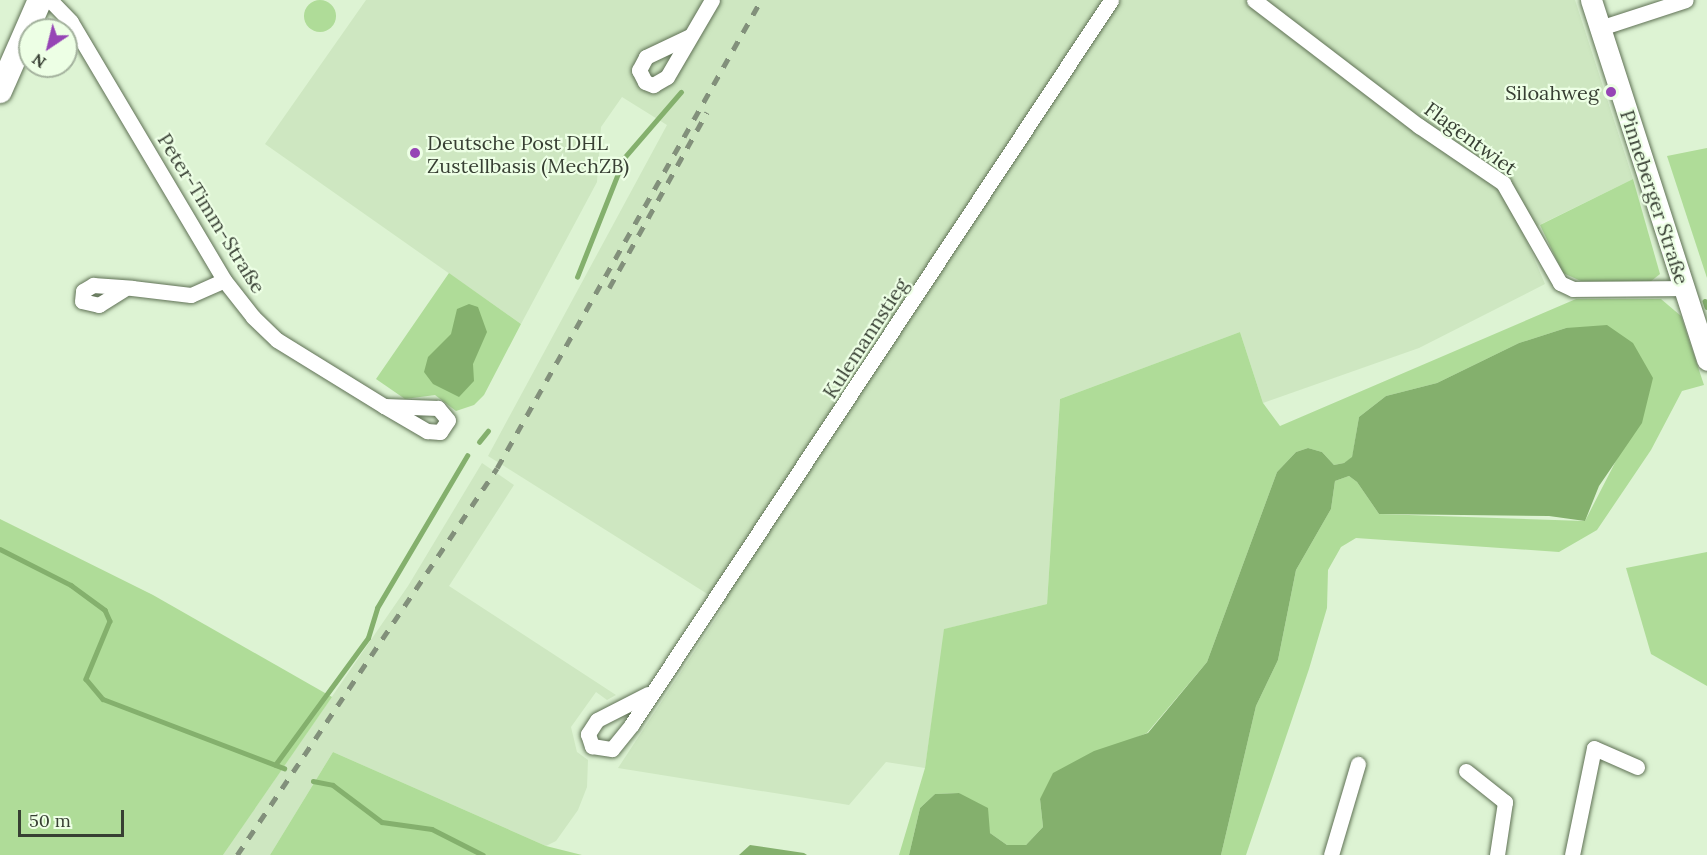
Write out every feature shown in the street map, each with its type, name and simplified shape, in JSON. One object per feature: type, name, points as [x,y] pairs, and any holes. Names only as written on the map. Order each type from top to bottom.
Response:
[{"type":"main road","points":[[0,91],[40,0]]},
{"type":"main road","name":"Pinneberger Straße","points":[[1592,0],[1707,360]]},
{"type":"street","name":"Peter-Timm-Straße","points":[[50,0],[71,22],[224,280],[277,340],[384,406]]},
{"type":"street","points":[[690,36],[711,0]]},
{"type":"street","name":"Kulemannstieg","points":[[648,694],[761,534],[1111,0]]},
{"type":"street","name":"Flagentwiet","points":[[1254,0],[1419,126],[1503,183],[1560,283],[1572,289],[1682,283]]},
{"type":"street","points":[[1600,28],[1686,0]]},
{"type":"street","points":[[126,288],[191,295],[224,280]]},
{"type":"street","points":[[1572,855],[1594,748],[1637,766]]},
{"type":"street","points":[[1331,855],[1358,764]]},
{"type":"street","points":[[1466,771],[1505,802],[1497,855]]},
{"type":"shaded area","points":[[320,0],[331,5],[336,16],[331,27],[320,32],[309,27],[304,16],[309,5]]},
{"type":"shaded area","points":[[366,0],[1575,0],[1633,179],[1523,233],[1545,284],[1419,348],[1263,403],[1240,332],[1060,399],[1047,604],[945,629],[925,768],[886,762],[849,805],[618,768],[725,605],[488,456],[667,125],[622,97],[601,127],[597,182],[521,324],[265,144]]},
{"type":"shaded area","points":[[1707,148],[1707,278],[1667,156]]},
{"type":"shaded area","points":[[1633,179],[1660,274],[1650,282],[1581,281],[1563,273],[1540,225]]},
{"type":"shaded area","points":[[449,273],[521,324],[484,395],[474,405],[456,411],[435,395],[405,399],[376,379]]},
{"type":"shaded area","points":[[1576,299],[1661,299],[1681,316],[1704,385],[1682,391],[1651,450],[1597,530],[1559,552],[1356,538],[1341,547],[1328,570],[1327,608],[1309,669],[1246,855],[1221,855],[1256,706],[1278,660],[1296,570],[1331,509],[1335,481],[1349,476],[1357,482],[1379,514],[1585,521],[1619,455],[1566,328],[1519,343],[1437,383],[1386,396],[1359,417],[1352,458],[1344,463],[1334,465],[1322,452],[1308,448],[1296,452],[1277,472],[1207,662],[1147,733],[1123,743],[1040,799],[1043,827],[1026,845],[1007,845],[990,833],[959,793],[935,794],[920,808],[909,855],[899,855],[925,768],[944,629],[1047,604],[1060,399],[1240,332],[1263,403],[1280,426]]},
{"type":"shaded area","points":[[469,304],[478,307],[487,332],[473,364],[474,381],[459,397],[433,384],[424,372],[428,357],[451,334],[457,309]]},
{"type":"shaded area","points":[[1607,325],[1633,343],[1653,378],[1642,423],[1599,486],[1585,521],[1549,516],[1379,514],[1357,482],[1349,476],[1335,481],[1331,509],[1296,570],[1278,660],[1256,706],[1221,855],[909,855],[920,808],[935,794],[959,793],[988,808],[990,833],[1007,845],[1026,845],[1043,827],[1040,799],[1053,773],[1094,751],[1148,733],[1207,662],[1277,472],[1296,452],[1308,448],[1322,452],[1334,465],[1344,463],[1352,457],[1359,417],[1386,396],[1437,383],[1519,343],[1566,328]]},
{"type":"shaded area","points":[[482,463],[514,485],[449,586],[616,695],[607,700],[596,692],[571,727],[577,752],[588,760],[587,787],[578,810],[556,841],[546,846],[333,752],[270,855],[223,855],[408,586]]},
{"type":"shaded area","points":[[0,519],[153,595],[332,697],[223,855],[0,855]]},
{"type":"shaded area","points":[[1707,552],[1707,686],[1651,654],[1626,568]]},
{"type":"shaded area","points":[[333,752],[546,846],[582,855],[270,855]]},
{"type":"shaded area","points":[[750,845],[804,853],[807,855],[739,855]]},
{"type":"waterway","points":[[577,277],[624,158],[681,92]]},
{"type":"waterway","points":[[1705,301],[1707,307]]},
{"type":"waterway","points":[[479,442],[488,431]]},
{"type":"waterway","points":[[275,765],[368,638],[377,608],[467,456]]},
{"type":"waterway","points":[[0,549],[71,585],[105,610],[110,621],[86,679],[103,699],[284,768]]},
{"type":"waterway","points":[[313,781],[333,785],[382,822],[432,829],[483,855]]},
{"type":"railway","points":[[237,855],[497,468],[761,0]]},
{"type":"railway","points":[[609,288],[707,112]]},
{"type":"place","name":"Siloahweg","points":[[1611,92]]},
{"type":"place","name":"Deutsche Post DHL Zustellbasis (MechZB)","points":[[415,153]]}]
